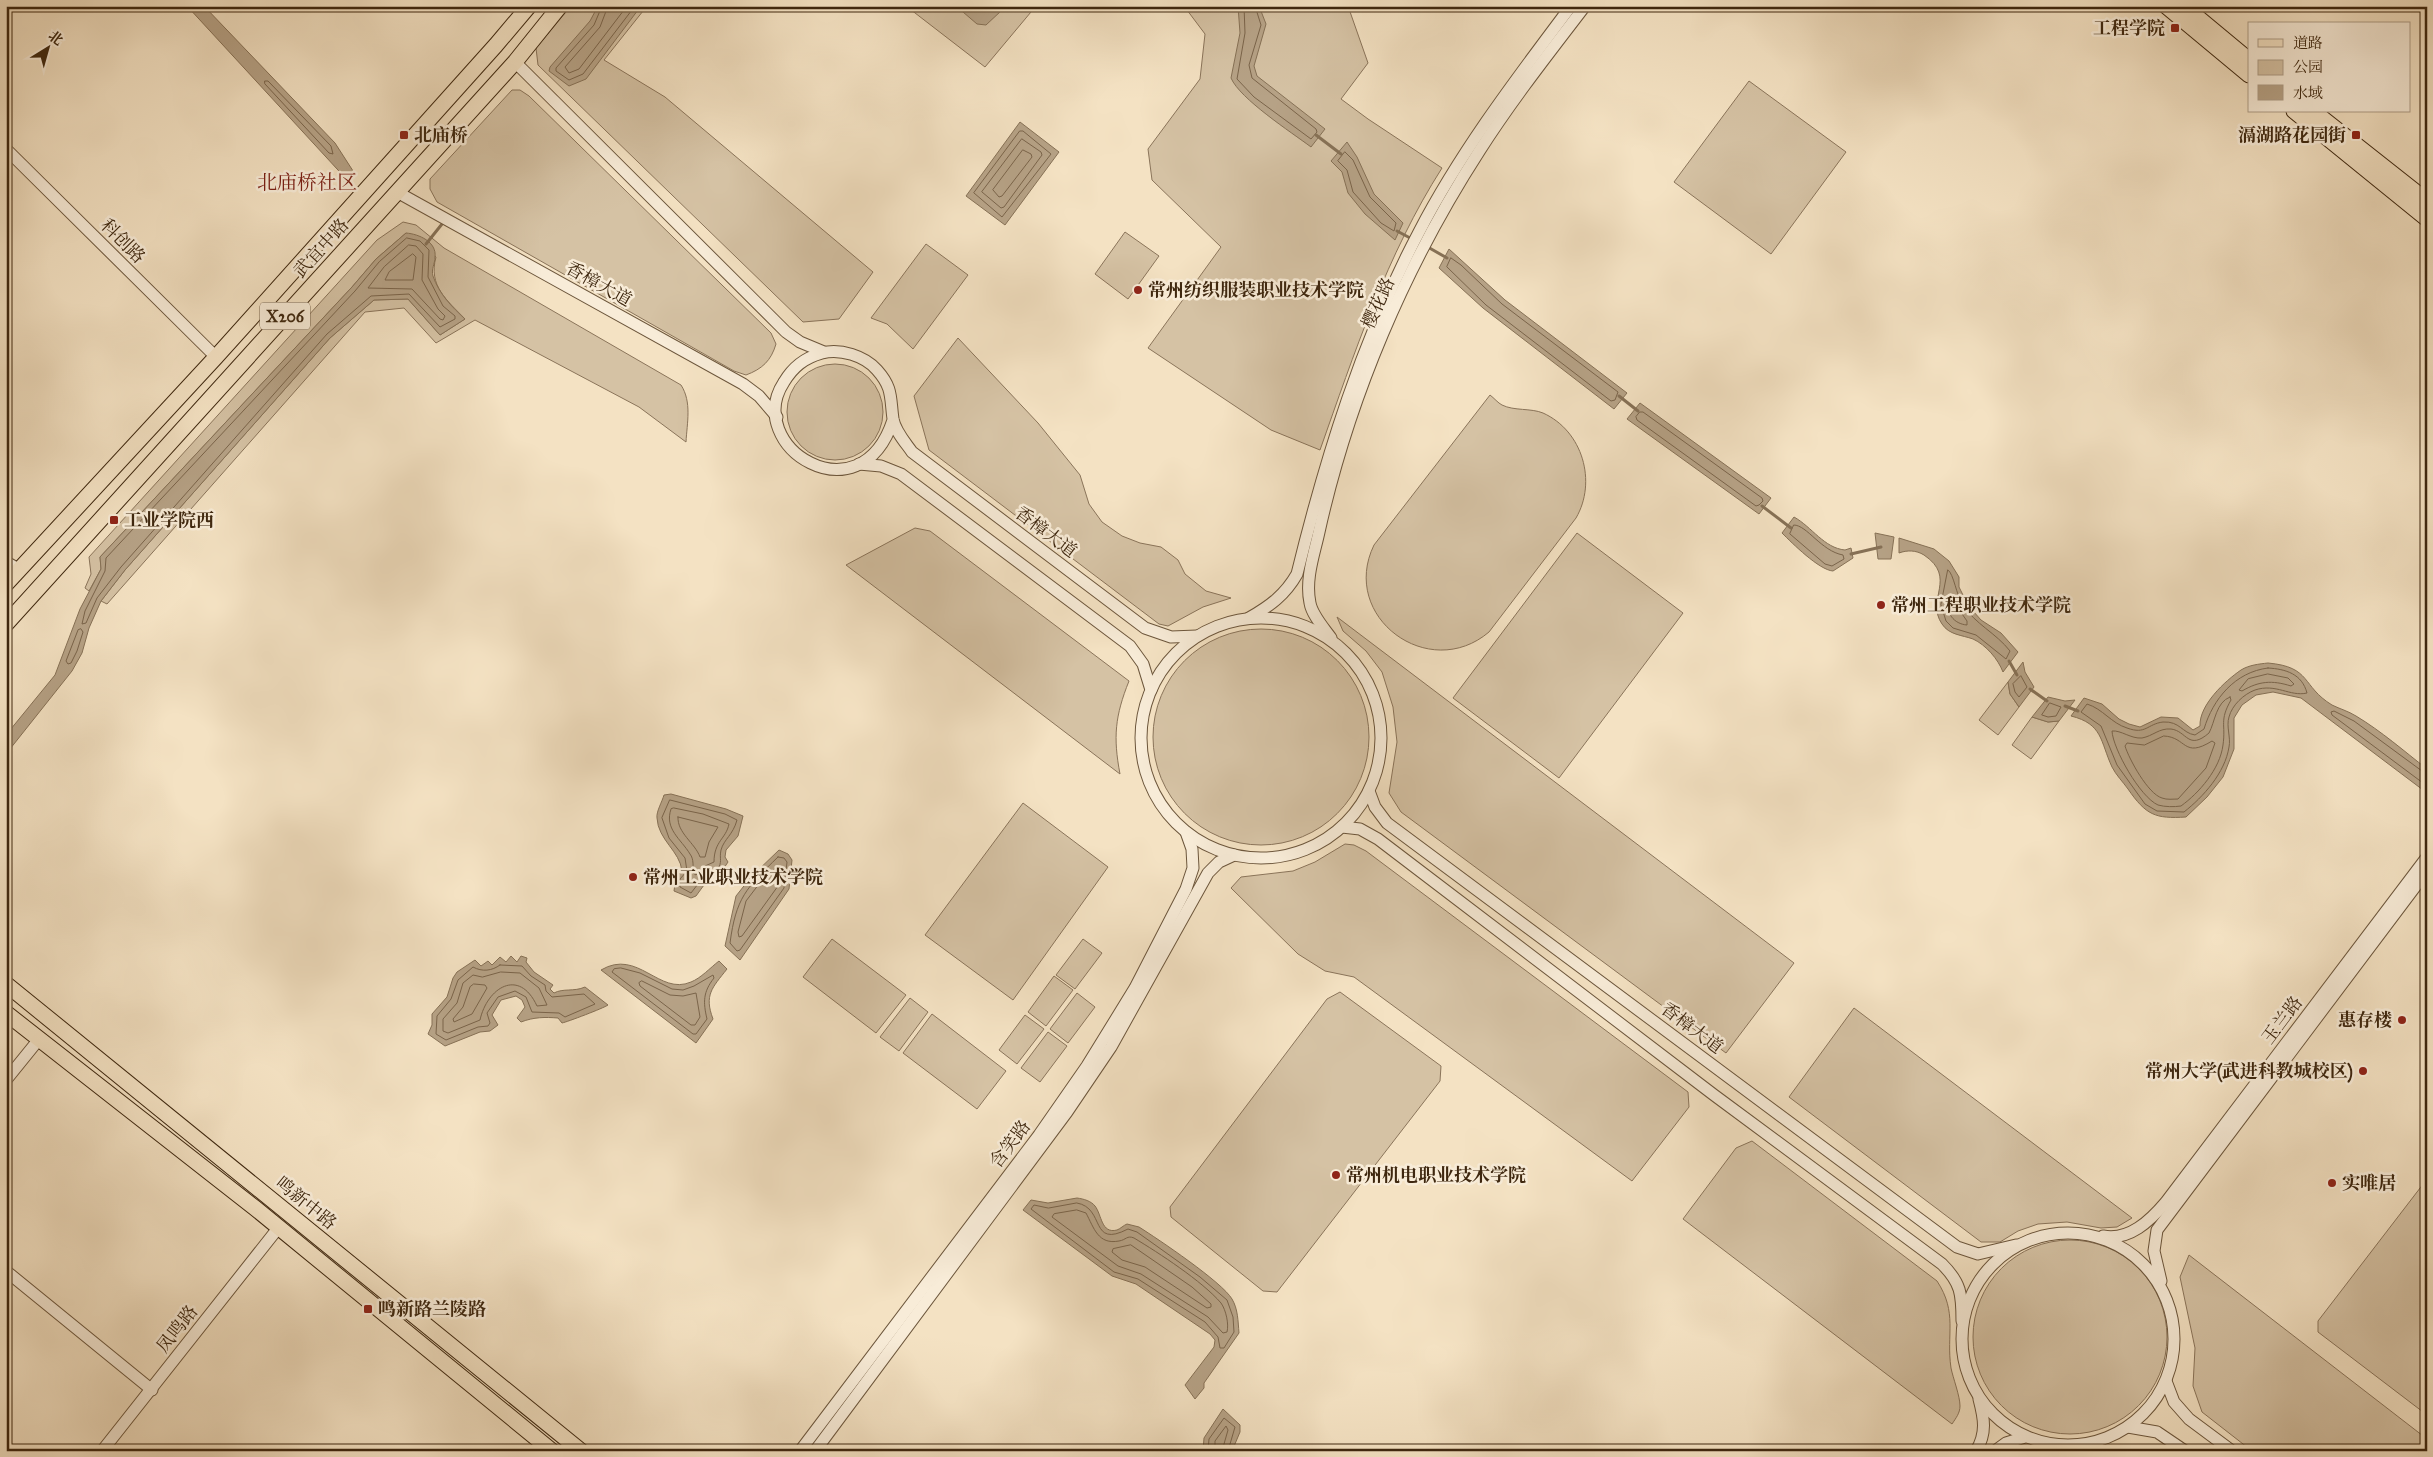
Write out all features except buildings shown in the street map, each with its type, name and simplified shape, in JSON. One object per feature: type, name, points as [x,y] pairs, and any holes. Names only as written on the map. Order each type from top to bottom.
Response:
[{"type":"main road","name":"武宜中路","points":[[6,584],[216,357],[529,6]]},
{"type":"main road","name":"武宜中路","points":[[6,624],[514,62],[560,6]]},
{"type":"main road","points":[[2166,6],[2248,73]]},
{"type":"main road","points":[[2184,6],[2248,59]]},
{"type":"main road","points":[[2295,112],[2427,219]]},
{"type":"main road","points":[[2314,112],[2427,200]]},
{"type":"main road","name":"鸣新中路","points":[[6,984],[581,1451]]},
{"type":"main road","name":"鸣新中路","points":[[6,1013],[279,1227],[552,1451]]},
{"type":"street","name":"樱花路","points":[[1246,620],[1277,600],[1289,588],[1297,574],[1335,434],[1362,357],[1465,153],[1572,6]]},
{"type":"street","name":"樱花路","points":[[1424,233],[1480,150],[1585,6]]},
{"type":"street","points":[[514,62],[786,332],[800,342],[824,352]]},
{"type":"street","name":"科创路","points":[[6,149],[216,357]]},
{"type":"street","name":"香樟大道","points":[[397,192],[743,384],[759,396],[777,417]]},
{"type":"street","name":"樱花路","points":[[1337,647],[1310,604],[1308,582],[1326,502],[1345,437],[1413,255]]},
{"type":"street","points":[[824,352],[843,352],[861,357],[876,368],[887,384],[893,401],[893,420],[887,438],[876,453],[859,464],[840,470],[820,468],[801,459],[787,445],[778,427],[776,407],[780,387],[791,370],[806,359],[824,352]]},
{"type":"street","name":"香樟大道","points":[[893,420],[912,452],[1145,628],[1172,637],[1199,636]]},
{"type":"street","points":[[859,464],[881,466],[901,474],[1130,646],[1143,664],[1151,690]]},
{"type":"street","points":[[6,562],[20,570]]},
{"type":"street","points":[[1261,618],[1287,621],[1309,628],[1337,647],[1348,656],[1364,677],[1374,699],[1379,718],[1381,734],[1378,764],[1369,791],[1356,812],[1342,827],[1318,845],[1284,857],[1262,859],[1234,855],[1206,846],[1177,825],[1157,800],[1147,779],[1142,759],[1140,736],[1145,704],[1169,660],[1185,644],[1209,629],[1232,621],[1246,620],[1261,618]]},
{"type":"street","name":"香樟大道","points":[[1369,791],[1375,807],[1387,823],[1957,1247],[1978,1254],[2016,1245]]},
{"type":"street","points":[[1342,827],[1360,829],[1378,839],[1714,1095],[1942,1264],[1954,1276],[1962,1293],[1963,1355],[1966,1372],[1977,1395],[1985,1422],[1980,1444],[1976,1451]]},
{"type":"street","name":"含笑路","points":[[800,1451],[1034,1142],[1087,1066],[1135,988],[1186,889],[1193,868],[1192,849],[1186,832]]},
{"type":"street","name":"含笑路","points":[[815,1451],[1068,1112],[1111,1048],[1208,873],[1219,862],[1234,855]]},
{"type":"street","name":"玉兰路","points":[[2088,1234],[2111,1238],[2132,1232],[2150,1221],[2427,857]]},
{"type":"street","name":"玉兰路","points":[[2164,1292],[2154,1251],[2157,1230],[2427,871]]},
{"type":"street","points":[[6,1080],[40,1038]]},
{"type":"street","name":"凤鸣路","points":[[102,1451],[279,1227]]},
{"type":"street","points":[[1962,1321],[1970,1296],[1981,1276],[1996,1260],[2016,1245],[2063,1232],[2088,1234],[2110,1241],[2130,1252],[2150,1270],[2164,1292],[2174,1326],[2175,1344],[2173,1361],[2166,1381],[2149,1409],[2128,1427],[2111,1437],[2083,1444],[2053,1445],[2025,1437],[1998,1420],[1977,1395]]},
{"type":"street","points":[[6,1271],[152,1390]]},
{"type":"street","points":[[2166,1381],[2174,1402],[2189,1418],[2232,1451]]},
{"type":"street","points":[[2128,1427],[2157,1432],[2186,1451]]},
{"type":"street","points":[[1995,1451],[2006,1444],[2025,1437]]},
{"type":"green space","points":[[571,6],[647,6],[604,60],[665,97],[873,272],[839,319],[803,322],[538,65],[536,48]]},
{"type":"green space","points":[[906,6],[1036,6],[985,67]]},
{"type":"green space","points":[[1184,6],[1348,6],[1368,63],[1341,99],[1442,168],[1422,201],[1388,270],[1359,341],[1320,450],[1271,430],[1148,348],[1221,247],[1152,180],[1148,149],[1200,79],[1205,34]]},
{"type":"green space","points":[[1749,81],[1846,152],[1771,254],[1674,182]]},
{"type":"green space","points":[[512,90],[520,90],[529,96],[771,333],[776,344],[765,364],[746,375],[734,371],[437,202],[430,189],[430,179]]},
{"type":"green space","points":[[403,222],[416,225],[444,248],[681,385],[688,405],[686,442],[639,407],[475,320],[436,343],[404,308],[365,312],[107,604],[101,601],[125,570],[330,338],[374,300],[408,299],[440,335],[465,319],[446,299],[437,284],[434,267],[436,257],[406,233],[376,259],[100,557],[101,569],[89,591],[85,588],[91,574],[89,557],[377,240]]},
{"type":"green space","points":[[1125,232],[1159,256],[1128,299],[1095,274]]},
{"type":"green space","points":[[926,244],[968,275],[913,349],[887,324],[871,318]]},
{"type":"green space","points":[[958,338],[1038,423],[1080,475],[1089,504],[1102,522],[1122,536],[1140,543],[1161,547],[1178,560],[1185,574],[1206,591],[1231,598],[1203,607],[1168,626],[1159,624],[929,450],[914,396]]},
{"type":"green space","points":[[835,364],[853,368],[869,378],[879,394],[883,412],[879,430],[869,446],[853,456],[835,460],[817,456],[801,446],[791,430],[787,412],[791,394],[801,378],[817,368]]},
{"type":"green space","points":[[1490,395],[1500,404],[1507,407],[1543,413],[1557,421],[1568,432],[1577,445],[1585,474],[1582,504],[1576,518],[1489,632],[1465,646],[1441,650],[1417,646],[1396,635],[1379,618],[1369,596],[1366,572],[1374,545]]},
{"type":"green space","points":[[915,528],[930,531],[1129,681],[1118,716],[1116,749],[1120,774],[846,565]]},
{"type":"green space","points":[[1577,533],[1683,613],[1559,778],[1453,698]]},
{"type":"green space","points":[[1337,617],[1794,963],[1726,1053],[1401,812],[1389,793],[1397,742],[1393,707],[1382,672],[1366,651],[1343,631]]},
{"type":"green space","points":[[1261,629],[1282,631],[1312,642],[1337,661],[1356,686],[1367,716],[1369,737],[1367,758],[1356,788],[1337,813],[1312,832],[1282,843],[1261,845],[1240,843],[1210,832],[1185,813],[1166,788],[1155,758],[1153,737],[1155,716],[1166,686],[1185,661],[1210,642],[1240,631]]},
{"type":"green space","points":[[2008,682],[2010,694],[2019,707],[1998,735],[1979,720]]},
{"type":"green space","points":[[2032,717],[2048,722],[2059,721],[2031,759],[2012,745]]},
{"type":"green space","points":[[1023,803],[1108,867],[1013,1000],[925,935]]},
{"type":"green space","points":[[1345,844],[1354,845],[1366,851],[1688,1092],[1689,1107],[1632,1181],[1354,977],[1325,971],[1298,954],[1231,888],[1241,877],[1293,871],[1315,862]]},
{"type":"green space","points":[[832,939],[906,995],[876,1033],[803,977]]},
{"type":"green space","points":[[1083,939],[1102,953],[1075,989],[1056,975]]},
{"type":"green space","points":[[1054,976],[1073,990],[1046,1026],[1028,1012]]},
{"type":"green space","points":[[1340,992],[1441,1066],[1440,1081],[1277,1292],[1263,1291],[1171,1217],[1170,1207],[1327,999]]},
{"type":"green space","points":[[1077,993],[1095,1007],[1068,1043],[1050,1029]]},
{"type":"green space","points":[[910,998],[928,1012],[899,1051],[880,1037]]},
{"type":"green space","points":[[1854,1008],[2132,1218],[2117,1227],[2101,1228],[2067,1222],[2038,1224],[2018,1231],[2000,1242],[1981,1242],[1789,1097]]},
{"type":"green space","points":[[932,1014],[1006,1071],[977,1109],[903,1053]]},
{"type":"green space","points":[[1025,1015],[1044,1029],[1017,1064],[999,1050]]},
{"type":"green space","points":[[1048,1032],[1067,1046],[1040,1082],[1021,1068]]},
{"type":"green space","points":[[1752,1141],[1937,1281],[1947,1303],[1950,1324],[1951,1368],[1960,1402],[1959,1413],[1952,1424],[1683,1219],[1736,1148]]},
{"type":"green space","points":[[2427,1179],[2427,1415],[2318,1332],[2318,1321]]},
{"type":"green space","points":[[2070,1240],[2089,1242],[2116,1252],[2131,1262],[2145,1276],[2159,1300],[2165,1318],[2167,1337],[2165,1356],[2155,1383],[2145,1398],[2131,1412],[2107,1426],[2089,1432],[2070,1434],[2051,1432],[2024,1422],[2009,1412],[1995,1398],[1981,1374],[1975,1356],[1973,1337],[1975,1318],[1985,1291],[1995,1276],[2009,1262],[2033,1248],[2051,1242]]},
{"type":"green space","points":[[2189,1255],[2427,1439],[2427,1451],[2252,1451],[2202,1412],[2193,1386],[2195,1348],[2180,1277]]},
{"type":"water","points":[[187,6],[204,6],[335,143],[355,174],[349,182]]},
{"type":"water","points":[[598,6],[641,6],[586,79],[569,86],[549,71],[550,67],[590,21]]},
{"type":"water","points":[[956,6],[1002,6],[1001,11],[986,25],[977,24]]},
{"type":"water","points":[[1238,6],[1259,6],[1266,24],[1254,66],[1257,76],[1325,129],[1311,147],[1244,96],[1231,78],[1240,33]]},
{"type":"water","points":[[1020,122],[1059,152],[1005,225],[966,196]]},
{"type":"water","points":[[1347,142],[1357,157],[1374,194],[1403,223],[1395,240],[1365,214],[1348,193],[1342,172],[1331,161]]},
{"type":"water","points":[[406,233],[421,237],[433,247],[435,257],[433,273],[436,283],[446,300],[465,319],[440,335],[408,299],[374,300],[330,338],[125,570],[101,601],[89,628],[82,653],[72,671],[6,754],[6,735],[55,675],[80,609],[101,569],[100,557],[376,259]]},
{"type":"water","points":[[1449,249],[1505,300],[1627,393],[1614,409],[1483,308],[1439,268]]},
{"type":"water","points":[[1640,403],[1771,498],[1759,514],[1627,419]]},
{"type":"water","points":[[1794,517],[1831,545],[1845,550],[1851,548],[1853,558],[1833,571],[1813,561],[1782,533]]},
{"type":"water","points":[[1875,533],[1894,537],[1891,559],[1878,559]]},
{"type":"water","points":[[1899,538],[1934,549],[1949,561],[1959,577],[1959,587],[1973,611],[1981,620],[2001,633],[2018,652],[2003,672],[1995,657],[1982,645],[1973,639],[1952,633],[1945,628],[1938,615],[1937,606],[1939,572],[1934,564],[1921,553],[1905,551],[1899,553]]},
{"type":"water","points":[[2023,662],[2025,672],[2034,687],[2019,707],[2010,694],[2008,682]]},
{"type":"water","points":[[2268,663],[2282,665],[2299,673],[2322,698],[2365,722],[2427,769],[2427,793],[2301,698],[2273,692],[2256,695],[2242,705],[2234,718],[2234,749],[2223,777],[2207,797],[2186,817],[2159,816],[2146,810],[2134,798],[2112,767],[2095,729],[2081,719],[2071,716],[2084,698],[2102,704],[2119,719],[2129,724],[2140,727],[2161,717],[2178,718],[2193,730],[2200,726],[2201,718],[2208,702],[2228,680],[2244,668]]},
{"type":"water","points":[[2048,697],[2065,701],[2075,700],[2059,721],[2048,722],[2032,717]]},
{"type":"water","points":[[671,794],[726,809],[743,816],[738,836],[726,850],[725,857],[728,862],[718,877],[712,874],[696,896],[691,898],[674,891],[676,876],[682,871],[677,857],[658,826],[657,813],[664,795]]},
{"type":"water","points":[[779,850],[788,854],[792,860],[789,889],[740,960],[725,946],[736,896],[751,877]]},
{"type":"water","points":[[511,956],[517,962],[521,956],[527,958],[526,962],[534,972],[553,985],[550,989],[554,993],[585,987],[608,1005],[562,1023],[558,1018],[535,1018],[521,1022],[517,1018],[525,1007],[522,1000],[516,996],[501,1000],[492,1015],[498,1025],[490,1031],[480,1032],[445,1046],[428,1034],[432,1025],[432,1014],[447,997],[457,972],[475,960],[481,966],[488,961],[492,965],[500,957],[506,962]]},
{"type":"water","points":[[719,961],[727,969],[711,992],[709,1004],[713,1019],[696,1043],[601,970],[614,965],[626,965],[637,968],[658,979],[679,985],[695,980]]},
{"type":"water","points":[[1077,1198],[1087,1200],[1093,1204],[1105,1227],[1108,1229],[1117,1230],[1127,1224],[1139,1227],[1216,1282],[1232,1299],[1237,1311],[1239,1333],[1195,1399],[1185,1385],[1214,1347],[1215,1340],[1210,1334],[1136,1284],[1112,1276],[1023,1210],[1031,1200],[1048,1203]]},
{"type":"water","points":[[1223,1409],[1240,1425],[1240,1432],[1232,1451],[1203,1451],[1204,1438]]},
{"type":"waterway","points":[[1316,135],[1341,154]]},
{"type":"waterway","points":[[426,244],[442,224]]},
{"type":"waterway","points":[[1397,231],[1412,239]]},
{"type":"waterway","points":[[1426,246],[1447,258]]},
{"type":"waterway","points":[[1619,396],[1638,411]]},
{"type":"waterway","points":[[1762,506],[1791,528]]},
{"type":"waterway","points":[[1851,554],[1881,547]]},
{"type":"waterway","points":[[2009,661],[2017,675]]},
{"type":"waterway","points":[[2030,689],[2047,701]]},
{"type":"waterway","points":[[2065,706],[2078,711]]},
{"type":"place","name":"工程学院","points":[[2175,28]]},
{"type":"place","name":"北庙桥","points":[[404,135]]},
{"type":"place","name":"滆湖路花园街","points":[[2356,135]]},
{"type":"place","name":"常州纺织服装职业技术学院","points":[[1138,290]]},
{"type":"place","name":"工业学院西","points":[[114,520]]},
{"type":"place","name":"常州工程职业技术学院","points":[[1881,605]]},
{"type":"place","name":"常州工业职业技术学院","points":[[633,877]]},
{"type":"place","name":"惠存楼","points":[[2402,1020]]},
{"type":"place","name":"常州大学(武进科教城校区)","points":[[2363,1071]]},
{"type":"place","name":"常州机电职业技术学院","points":[[1336,1175]]},
{"type":"place","name":"实唯居","points":[[2332,1183]]},
{"type":"place","name":"鸣新路兰陵路","points":[[368,1309]]},
{"type":"district","name":"北庙桥社区","points":[[307,182]]}]
